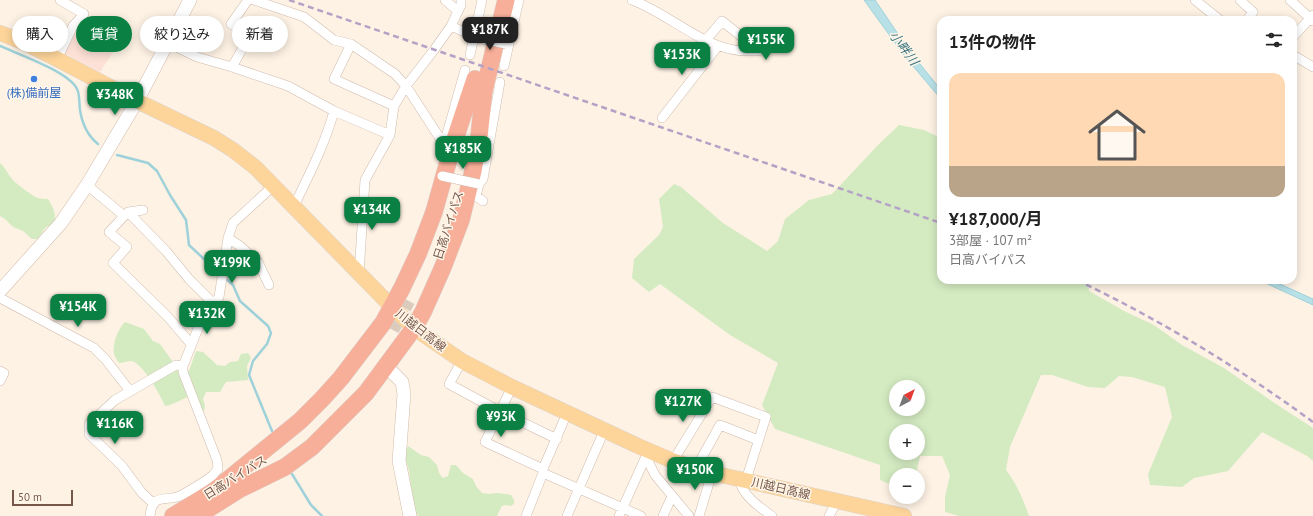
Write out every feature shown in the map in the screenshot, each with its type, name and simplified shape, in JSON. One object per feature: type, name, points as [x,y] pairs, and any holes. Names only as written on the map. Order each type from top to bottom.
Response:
[{"type":"highway","name":"日高バイパス","points":[[411,304],[435,268],[453,218],[475,79],[494,0]]},
{"type":"highway","name":"日高バイパス","points":[[475,79],[506,0]]},
{"type":"highway","points":[[285,451],[322,399],[341,378],[383,323],[392,307],[418,254],[434,212],[452,148],[475,79]]},
{"type":"highway","points":[[285,451],[324,436],[366,394],[414,328],[423,312],[443,267],[461,220],[475,164],[479,137],[475,79]]},
{"type":"highway","name":"日高バイパス","points":[[197,516],[238,490],[285,451],[330,418],[361,386],[394,332]]},
{"type":"highway","name":"日高バイパス","points":[[173,516],[285,451]]},
{"type":"main road","name":"川越日高線","points":[[0,33],[58,59],[70,68],[214,138],[233,150],[256,168],[414,328],[462,361],[512,387],[604,430],[647,453],[712,473],[904,516]]},
{"type":"street","points":[[58,59],[73,26],[84,14],[60,0]]},
{"type":"street","points":[[182,16],[190,0]]},
{"type":"street","points":[[232,67],[250,35],[231,24],[248,0]]},
{"type":"street","points":[[254,0],[304,17],[334,40],[351,44],[395,74],[406,86],[441,140]]},
{"type":"street","points":[[445,0],[458,12]]},
{"type":"street","points":[[359,274],[365,180],[369,170],[379,156],[390,135],[394,106],[406,86],[451,26],[461,5],[461,0]]},
{"type":"street","points":[[470,55],[476,38],[482,0]]},
{"type":"street","points":[[504,66],[507,45],[519,0]]},
{"type":"street","points":[[632,0],[663,15],[718,46],[735,51],[761,51],[776,42]]},
{"type":"street","points":[[1195,0],[1215,16]]},
{"type":"street","points":[[1240,0],[1253,12],[1250,16]]},
{"type":"street","points":[[1290,0],[1312,18],[1297,33]]},
{"type":"street","points":[[706,40],[722,21],[751,44],[745,52]]},
{"type":"street","points":[[451,26],[476,38],[507,45]]},
{"type":"street","points":[[351,44],[334,79],[394,106]]},
{"type":"street","points":[[662,118],[718,46]]},
{"type":"street","points":[[0,291],[61,223],[87,185],[113,143],[163,52]]},
{"type":"street","points":[[187,52],[197,57],[288,86],[334,111],[390,135]]},
{"type":"street","points":[[1297,57],[1313,67]]},
{"type":"street","points":[[475,79],[436,174],[479,184]]},
{"type":"street","points":[[484,201],[476,196],[479,184],[483,179],[500,82]]},
{"type":"street","points":[[294,206],[328,132],[334,111]]},
{"type":"street","points":[[87,185],[125,214],[166,251],[189,279],[217,300]]},
{"type":"street","points":[[150,516],[151,509],[154,504],[162,498],[177,498],[212,476],[218,469],[217,460],[183,372],[183,366],[201,321],[217,300],[228,238],[233,223],[273,186]]},
{"type":"street","points":[[143,210],[125,214],[109,232],[127,247],[114,263],[168,317],[191,344]]},
{"type":"street","points":[[228,238],[240,246],[258,262],[269,285]]},
{"type":"street","points":[[0,298],[94,348],[106,360],[130,390]]},
{"type":"street","points":[[462,361],[449,384],[557,439]]},
{"type":"street","points":[[154,504],[142,492],[122,466],[89,434],[89,424],[115,400],[130,390],[176,365],[183,366]]},
{"type":"street","points":[[386,366],[402,382],[404,394],[399,462],[410,516]]},
{"type":"street","points":[[0,371],[4,373],[0,382]]},
{"type":"street","points":[[512,387],[485,442],[579,489],[620,512],[642,516]]},
{"type":"street","points":[[673,460],[712,397],[766,417],[741,486],[752,500],[772,516]]},
{"type":"street","points":[[526,516],[567,413]]},
{"type":"street","points":[[696,468],[720,426],[758,440]]},
{"type":"street","points":[[567,516],[604,430]]},
{"type":"street","points":[[647,453],[655,475],[689,516]]},
{"type":"street","points":[[620,512],[647,453]]},
{"type":"street","points":[[699,516],[712,473]]},
{"type":"street","points":[[663,516],[672,496]]},
{"type":"street","points":[[829,516],[837,501]]},
{"type":"shaded area","points":[[76,33],[76,52],[113,52],[100,72],[64,53],[68,52],[68,44]]},
{"type":"green space","points":[[899,125],[924,130],[937,136],[937,284],[1088,284],[1089,291],[1126,312],[1154,325],[1182,345],[1224,368],[1313,428],[1313,461],[1307,456],[1262,432],[1228,471],[1194,478],[1182,487],[1150,485],[1148,474],[1172,417],[1165,387],[1132,377],[1119,376],[1105,388],[1088,387],[1052,375],[1041,375],[1010,447],[1006,470],[1019,492],[1029,516],[959,516],[945,512],[945,497],[950,475],[942,456],[925,456],[925,424],[889,424],[889,460],[919,460],[917,468],[889,468],[889,484],[880,480],[880,465],[775,429],[762,405],[778,363],[730,335],[660,284],[649,292],[632,278],[634,259],[659,235],[663,227],[659,199],[674,184],[681,187],[723,223],[767,251],[778,241],[785,219],[809,200],[832,194]]},
{"type":"green space","points":[[0,163],[12,179],[29,193],[40,199],[48,199],[55,213],[55,222],[45,228],[38,239],[32,239],[23,231],[13,227],[0,216]]},
{"type":"green space","points":[[125,322],[144,329],[153,341],[160,344],[178,369],[189,371],[196,351],[203,352],[217,365],[225,366],[230,362],[238,361],[241,354],[248,353],[251,358],[247,366],[248,380],[226,382],[220,392],[206,392],[203,399],[205,406],[204,411],[188,397],[174,404],[165,406],[146,373],[131,361],[119,363],[114,354],[115,341],[122,325]]},
{"type":"green space","points":[[408,446],[421,455],[429,457],[437,465],[439,473],[443,478],[448,476],[451,465],[456,465],[463,473],[473,479],[476,486],[482,493],[511,495],[514,500],[514,504],[511,506],[502,506],[497,516],[419,516],[414,511],[409,471],[405,457],[405,450]]},
{"type":"water","name":"小畔川","points":[[864,0],[875,0],[911,53],[937,85],[937,94],[906,58]]},
{"type":"water","points":[[1268,284],[1280,284],[1313,299],[1313,305]]},
{"type":"waterway","points":[[0,46],[54,70],[72,83],[78,91],[82,120],[88,133],[98,144]]},
{"type":"waterway","points":[[117,155],[148,163],[157,171],[186,220],[189,245],[220,274]]},
{"type":"waterway","points":[[224,277],[233,285],[240,301],[268,326],[271,333],[267,344],[253,361],[249,375],[272,431]]},
{"type":"waterway","points":[[292,474],[311,505],[322,516]]},
{"type":"tunnel","points":[[391,329],[407,300]]},
{"type":"railway","points":[[289,0],[937,222]]},
{"type":"railway","points":[[1085,284],[1138,311],[1198,345],[1256,382],[1313,422]]},
{"type":"place","name":"(株)備前屋","points":[[34,79]]}]
